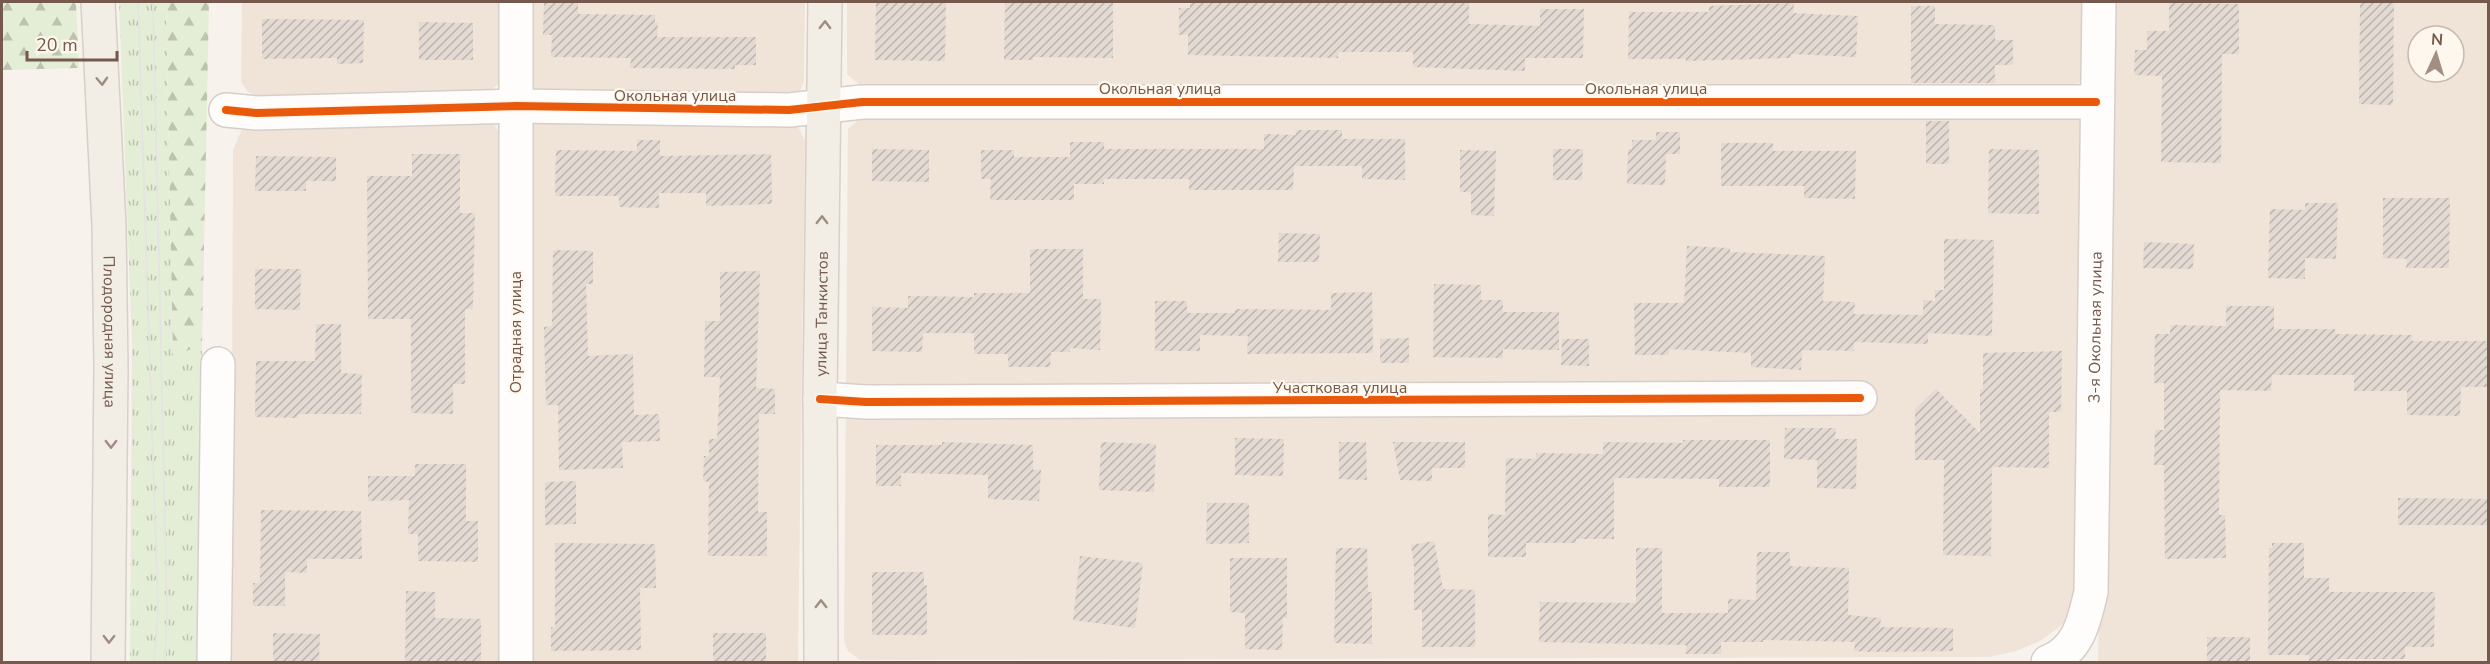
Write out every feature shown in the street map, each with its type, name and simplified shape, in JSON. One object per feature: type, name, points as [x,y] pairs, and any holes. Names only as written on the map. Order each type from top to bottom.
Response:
[{"type":"main road","name":"Плодородная улица","points":[[99,2],[109,226],[111,357],[108,663]]},
{"type":"main road","name":"улица Танкистов","points":[[820,663],[820,399],[825,2]]},
{"type":"street","name":"Отрадная улица","points":[[516,2],[516,663]]},
{"type":"street","name":"3-я Окольная улица","points":[[2066,658],[2083,627],[2091,591],[2099,2]]},
{"type":"street","name":"Окольная улица","points":[[225,110],[257,113],[517,106],[789,110],[862,102],[2096,102]]},
{"type":"street","points":[[214,663],[218,364]]},
{"type":"street","name":"Участковая улица","points":[[820,399],[878,402],[1860,398]]},
{"type":"shaded area","points":[[242,2],[503,2],[501,82],[486,94],[262,98],[248,92],[241,82]]},
{"type":"shaded area","points":[[530,2],[805,2],[804,81],[799,94],[534,90],[529,73]]},
{"type":"shaded area","points":[[847,2],[2088,2],[2085,79],[2063,91],[863,88],[847,74]]},
{"type":"shaded area","points":[[2109,2],[2488,2],[2488,662],[2098,662]]},
{"type":"shaded area","points":[[2071,112],[2085,122],[2074,607],[2062,625],[2040,641],[2016,651],[1989,657],[860,660],[848,651],[844,641],[848,129],[863,116]]},
{"type":"shaded area","points":[[480,117],[494,124],[502,139],[505,662],[231,662],[233,150],[242,129],[256,123]]},
{"type":"shaded area","points":[[546,118],[784,121],[798,126],[805,141],[798,662],[524,662],[527,130]]},
{"type":"green space","points":[[2,2],[76,2],[79,68],[2,70]]},
{"type":"green space","points":[[119,2],[166,2],[173,356],[202,345],[197,662],[130,662],[132,341]]},
{"type":"green space","points":[[166,2],[209,2],[202,345],[173,356]]},
{"type":"building","points":[[544,2],[578,2],[578,14],[655,15],[655,23],[658,23],[657,37],[756,37],[756,65],[735,65],[735,69],[630,68],[631,58],[551,57],[552,35],[543,35]]},
{"type":"building","points":[[876,2],[946,2],[945,61],[875,60]]},
{"type":"building","points":[[1005,2],[1113,2],[1113,58],[1033,57],[1033,60],[1004,60]]},
{"type":"building","points":[[1190,2],[1469,2],[1469,24],[1540,26],[1540,9],[1584,9],[1583,58],[1525,58],[1525,71],[1413,67],[1413,52],[1338,52],[1338,58],[1188,55],[1188,34],[1179,35],[1179,8],[1190,8]]},
{"type":"building","points":[[2360,2],[2394,2],[2393,105],[2359,104]]},
{"type":"building","points":[[1794,3],[1793,13],[1858,16],[1856,57],[1791,54],[1791,58],[1686,61],[1686,59],[1628,59],[1629,12],[1709,12],[1709,6]]},
{"type":"building","points":[[2169,3],[2239,4],[2239,54],[2222,54],[2221,163],[2161,162],[2162,76],[2134,75],[2135,50],[2147,50],[2147,31],[2169,31]]},
{"type":"building","points":[[1911,6],[1935,6],[1935,24],[1995,25],[1995,40],[2013,40],[2013,65],[1995,65],[1995,83],[1911,83]]},
{"type":"building","points":[[262,19],[364,20],[363,63],[337,64],[337,58],[262,59]]},
{"type":"building","points":[[419,22],[473,23],[473,60],[419,60]]},
{"type":"building","points":[[1926,121],[1949,121],[1949,164],[1926,164]]},
{"type":"building","points":[[1296,130],[1342,130],[1342,139],[1405,139],[1405,180],[1362,179],[1362,166],[1294,166],[1293,190],[1189,190],[1189,179],[1104,179],[1104,184],[1074,184],[1074,200],[990,200],[991,179],[981,179],[981,150],[1014,150],[1014,157],[1070,157],[1070,142],[1104,142],[1104,149],[1264,149],[1264,134],[1296,135]]},
{"type":"building","points":[[1656,132],[1680,132],[1680,154],[1666,154],[1665,185],[1627,184],[1628,149],[1632,149],[1632,140],[1656,140]]},
{"type":"building","points":[[637,140],[660,140],[660,156],[771,154],[772,204],[706,206],[706,193],[659,193],[659,208],[619,207],[619,196],[555,196],[556,150],[637,151]]},
{"type":"building","points":[[1721,143],[1773,143],[1773,151],[1856,151],[1855,199],[1804,198],[1804,186],[1721,186]]},
{"type":"building","points":[[872,149],[929,150],[929,182],[872,181]]},
{"type":"building","points":[[1553,149],[1583,149],[1582,180],[1553,180]]},
{"type":"building","points":[[1989,149],[2039,150],[2039,214],[1988,213]]},
{"type":"building","points":[[1460,150],[1496,151],[1494,216],[1471,215],[1471,192],[1460,192]]},
{"type":"building","points":[[412,154],[460,154],[460,213],[475,213],[473,309],[465,309],[465,384],[453,384],[453,414],[411,413],[411,319],[368,319],[367,176],[412,176]]},
{"type":"building","points":[[256,156],[336,157],[336,181],[306,181],[306,191],[255,191]]},
{"type":"building","points":[[2383,198],[2450,198],[2449,268],[2406,268],[2407,259],[2383,258]]},
{"type":"building","points":[[2305,203],[2338,203],[2336,259],[2305,258],[2305,279],[2268,278],[2270,209],[2305,210]]},
{"type":"building","points":[[1279,233],[1320,234],[1319,262],[1278,262]]},
{"type":"building","points":[[1944,239],[1994,240],[1992,336],[1928,333],[1928,344],[1854,342],[1854,351],[1802,350],[1801,370],[1751,367],[1751,353],[1669,349],[1669,355],[1635,355],[1634,303],[1684,303],[1687,246],[1730,248],[1730,252],[1825,256],[1823,301],[1855,302],[1854,314],[1923,315],[1923,300],[1935,301],[1935,290],[1944,290]]},
{"type":"building","points":[[2144,242],[2194,244],[2193,269],[2143,268]]},
{"type":"building","points":[[1030,249],[1083,249],[1083,299],[1101,299],[1100,350],[1070,348],[1070,352],[1051,352],[1050,367],[1008,367],[1008,354],[974,354],[974,333],[923,333],[922,352],[872,351],[872,307],[908,308],[908,296],[974,297],[974,293],[1030,293]]},
{"type":"building","points":[[553,250],[593,251],[593,284],[586,284],[588,356],[633,354],[634,415],[659,414],[660,441],[622,442],[623,468],[559,470],[558,405],[546,405],[544,327],[552,326]]},
{"type":"building","points":[[255,269],[301,269],[300,310],[255,309]]},
{"type":"building","points":[[760,271],[756,388],[775,389],[775,414],[759,414],[758,512],[767,512],[767,556],[708,556],[709,482],[703,481],[704,456],[709,456],[709,439],[717,439],[720,377],[704,377],[705,321],[720,321],[720,272]]},
{"type":"building","points":[[1434,284],[1481,285],[1481,300],[1503,300],[1503,312],[1559,312],[1559,350],[1503,349],[1503,358],[1433,357]]},
{"type":"building","points":[[1372,292],[1373,353],[1247,354],[1248,336],[1200,335],[1200,351],[1155,351],[1155,301],[1187,301],[1187,313],[1235,313],[1235,309],[1331,310],[1331,293]]},
{"type":"building","points":[[2226,306],[2274,306],[2274,329],[2335,329],[2335,334],[2412,335],[2412,341],[2488,341],[2488,387],[2461,387],[2460,416],[2407,415],[2407,391],[2354,391],[2354,375],[2272,375],[2271,391],[2220,390],[2219,515],[2225,515],[2226,558],[2165,559],[2164,465],[2154,465],[2155,430],[2164,430],[2164,383],[2154,383],[2155,334],[2170,334],[2170,325],[2226,326]]},
{"type":"building","points":[[316,324],[341,324],[341,373],[362,374],[361,414],[298,414],[298,418],[255,417],[256,361],[315,361]]},
{"type":"building","points":[[1409,338],[1409,363],[1380,363],[1380,339]]},
{"type":"building","points":[[1562,339],[1589,339],[1589,366],[1561,365]]},
{"type":"building","points":[[2062,351],[2061,412],[2049,412],[2049,468],[1992,467],[1991,556],[1943,555],[1944,460],[1915,460],[1915,409],[1936,389],[1980,433],[1983,353]]},
{"type":"building","points":[[1785,428],[1836,428],[1835,439],[1857,439],[1856,489],[1817,488],[1817,460],[1784,459]]},
{"type":"building","points":[[1235,438],[1284,439],[1283,476],[1235,475]]},
{"type":"building","points":[[1683,440],[1770,440],[1770,487],[1719,487],[1719,479],[1614,478],[1614,539],[1576,539],[1576,543],[1526,543],[1526,557],[1488,557],[1488,514],[1505,515],[1506,458],[1536,459],[1536,453],[1603,454],[1603,442],[1683,443]]},
{"type":"building","points":[[942,442],[1033,445],[1033,470],[1041,470],[1039,501],[988,499],[988,475],[901,473],[901,486],[876,486],[876,445],[942,445]]},
{"type":"building","points":[[1101,442],[1156,444],[1154,492],[1099,490]]},
{"type":"building","points":[[1339,442],[1366,442],[1367,480],[1339,479]]},
{"type":"building","points":[[1393,442],[1465,442],[1465,468],[1432,468],[1432,481],[1400,480]]},
{"type":"building","points":[[415,464],[466,464],[466,521],[478,521],[478,562],[418,561],[418,534],[408,534],[409,500],[368,501],[368,476],[415,476]]},
{"type":"building","points":[[576,481],[576,524],[545,525],[545,482]]},
{"type":"building","points":[[2398,498],[2488,499],[2488,525],[2398,525]]},
{"type":"building","points":[[1207,503],[1249,503],[1249,543],[1206,544]]},
{"type":"building","points":[[261,510],[361,511],[362,559],[307,559],[307,573],[285,572],[285,606],[253,606],[253,583],[260,583]]},
{"type":"building","points":[[1434,541],[1443,589],[1475,590],[1475,647],[1422,647],[1422,610],[1414,610],[1414,567],[1411,545]]},
{"type":"building","points":[[555,543],[655,544],[656,588],[640,588],[641,650],[551,651],[551,627],[555,628]]},
{"type":"building","points":[[2272,543],[2304,543],[2304,578],[2329,578],[2329,592],[2435,592],[2434,647],[2405,647],[2405,659],[2335,659],[2335,663],[2309,663],[2309,655],[2268,655],[2269,548],[2272,548]]},
{"type":"building","points":[[1336,548],[1367,548],[1368,592],[1372,592],[1372,644],[1334,643]]},
{"type":"building","points":[[1636,548],[1662,548],[1662,613],[1728,613],[1728,599],[1756,600],[1757,552],[1790,552],[1790,566],[1849,568],[1848,615],[1881,618],[1880,627],[1953,628],[1953,651],[1870,652],[1854,651],[1855,642],[1763,640],[1763,642],[1721,642],[1721,654],[1686,654],[1686,645],[1539,642],[1540,602],[1636,603]]},
{"type":"building","points":[[1080,556],[1143,563],[1135,628],[1073,620]]},
{"type":"building","points":[[1230,558],[1287,558],[1287,618],[1283,618],[1282,650],[1245,649],[1245,613],[1230,612]]},
{"type":"building","points":[[872,572],[924,572],[924,586],[927,585],[927,635],[872,635]]},
{"type":"building","points":[[406,591],[435,592],[435,618],[481,619],[481,663],[405,663]]},
{"type":"building","points":[[273,633],[320,634],[319,663],[273,663]]},
{"type":"building","points":[[713,633],[766,633],[766,663],[713,663]]},
{"type":"building","points":[[2207,637],[2250,637],[2250,663],[2207,663]]},
{"type":"tram line","points":[[138,2],[158,610],[154,662]]},
{"type":"tram line","points":[[153,2],[167,611],[165,662]]},
{"type":"cycle path","points":[[226,110],[257,113],[517,106],[789,110],[862,102],[2096,102]]},
{"type":"cycle path","points":[[820,399],[866,402],[1860,398]]}]
